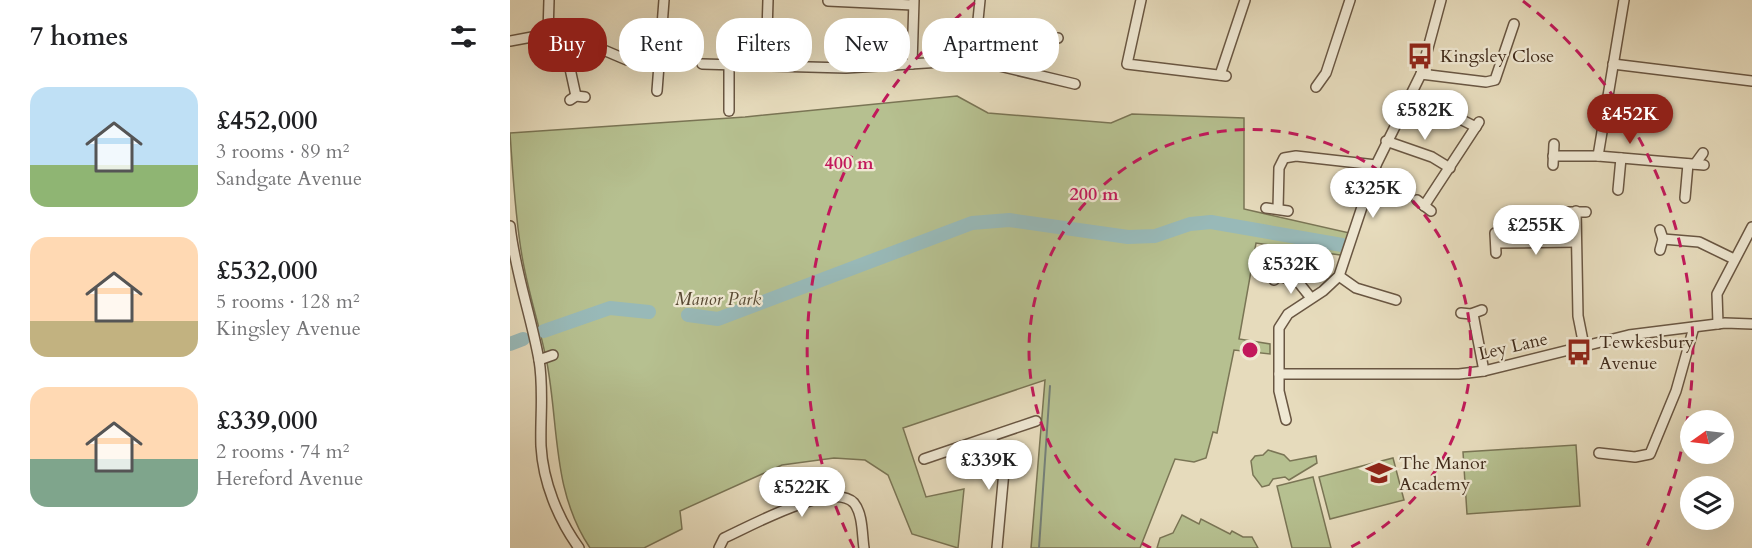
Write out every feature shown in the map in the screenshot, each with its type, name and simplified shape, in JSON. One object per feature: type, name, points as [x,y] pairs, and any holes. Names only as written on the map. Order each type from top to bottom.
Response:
[{"type":"street","points":[[548,18],[549,0]]},
{"type":"street","points":[[663,18],[664,0]]},
{"type":"street","points":[[767,18],[768,0]]},
{"type":"street","points":[[978,18],[980,0]]},
{"type":"street","points":[[1141,0],[1127,64],[1223,75],[1245,0]]},
{"type":"street","points":[[1316,87],[1326,73],[1350,0]]},
{"type":"street","points":[[1271,414],[1285,416],[1279,374],[1278,335],[1282,320],[1339,276],[1376,165],[1421,74],[1441,0]]},
{"type":"street","points":[[1598,156],[1624,0]]},
{"type":"street","points":[[828,4],[913,2],[912,64]]},
{"type":"street","points":[[1421,74],[1486,82],[1495,80],[1516,31]]},
{"type":"street","points":[[510,41],[528,38]]},
{"type":"street","points":[[812,67],[846,68],[922,63]]},
{"type":"street","points":[[1613,64],[1752,81]]},
{"type":"street","points":[[571,72],[577,97]]},
{"type":"street","points":[[657,93],[658,72]]},
{"type":"street","points":[[729,72],[732,107]]},
{"type":"street","points":[[1027,72],[1075,84]]},
{"type":"street","points":[[1424,206],[1477,124],[1462,120]]},
{"type":"street","points":[[1386,141],[1432,158],[1450,168]]},
{"type":"street","points":[[1554,144],[1553,161],[1598,156],[1696,164]]},
{"type":"street","points":[[1685,198],[1696,164],[1703,153]]},
{"type":"street","points":[[1266,208],[1283,210],[1279,168],[1284,158],[1296,156],[1376,165]]},
{"type":"street","points":[[1618,190],[1621,158]]},
{"type":"street","points":[[1577,212],[1578,316],[1584,346]]},
{"type":"street","points":[[510,226],[514,259],[539,360],[542,392],[542,447],[546,476],[564,524],[579,548]]},
{"type":"street","points":[[1718,324],[1717,294],[1752,227]]},
{"type":"street","points":[[1495,233],[1496,248],[1576,242]]},
{"type":"street","points":[[1660,250],[1661,235],[1699,242],[1734,259]]},
{"type":"street","points":[[1283,261],[1277,278],[1299,283],[1311,298]]},
{"type":"street","points":[[1339,276],[1356,288],[1396,300]]},
{"type":"street","points":[[1461,313],[1473,314],[1482,310]]},
{"type":"street","points":[[1473,314],[1484,371]]},
{"type":"street","name":"Ley Lane","points":[[1279,374],[1458,374],[1484,371],[1629,335],[1718,324],[1752,324]]},
{"type":"street","points":[[1599,453],[1635,457],[1650,454],[1676,391],[1694,327]]},
{"type":"street","points":[[539,360],[553,355]]},
{"type":"street","points":[[924,459],[1036,421]]},
{"type":"street","points":[[991,437],[1004,471],[997,548]]},
{"type":"street","points":[[719,548],[724,538],[810,500],[837,497],[852,502],[859,511],[864,548]]},
{"type":"green space","name":"Manor Park","points":[[957,96],[988,113],[1111,123],[1132,114],[1244,118],[1244,209],[1354,234],[1347,256],[1256,243],[1239,339],[1270,344],[1270,354],[1234,350],[1217,433],[1213,432],[1206,458],[1194,462],[1175,459],[1140,548],[1031,548],[1045,380],[903,428],[926,497],[964,489],[958,548],[912,534],[888,475],[865,460],[834,458],[782,465],[680,511],[682,529],[644,548],[590,548],[569,504],[563,481],[547,363],[527,283],[520,241],[510,133],[745,117]]},
{"type":"green space","points":[[1576,445],[1580,506],[1467,514],[1463,452]]},
{"type":"green space","points":[[1268,450],[1284,455],[1290,461],[1316,456],[1317,463],[1289,480],[1285,477],[1273,479],[1269,485],[1262,487],[1253,475],[1251,461],[1255,456],[1263,455]]},
{"type":"green space","points":[[1393,458],[1404,500],[1330,519],[1319,477]]},
{"type":"green space","points":[[1313,477],[1331,548],[1292,548],[1277,486]]},
{"type":"green space","points":[[1182,515],[1199,524],[1201,519],[1230,534],[1232,531],[1243,537],[1252,537],[1258,548],[1157,548],[1160,538],[1173,533]]},
{"type":"waterway","points":[[688,315],[718,319],[972,223],[1009,220],[1128,237],[1155,236],[1190,224],[1211,222],[1342,245]]},
{"type":"waterway","points":[[544,331],[610,308],[649,312]]},
{"type":"waterway","points":[[510,344],[523,339]]},
{"type":"waterway","points":[[1039,548],[1050,386]]},
{"type":"place","name":"Kingsley Close","points":[[1420,56]]},
{"type":"place","name":"Tewkesbury Avenue","points":[[1579,352]]},
{"type":"place","name":"The Manor Academy","points":[[1379,473]]}]
